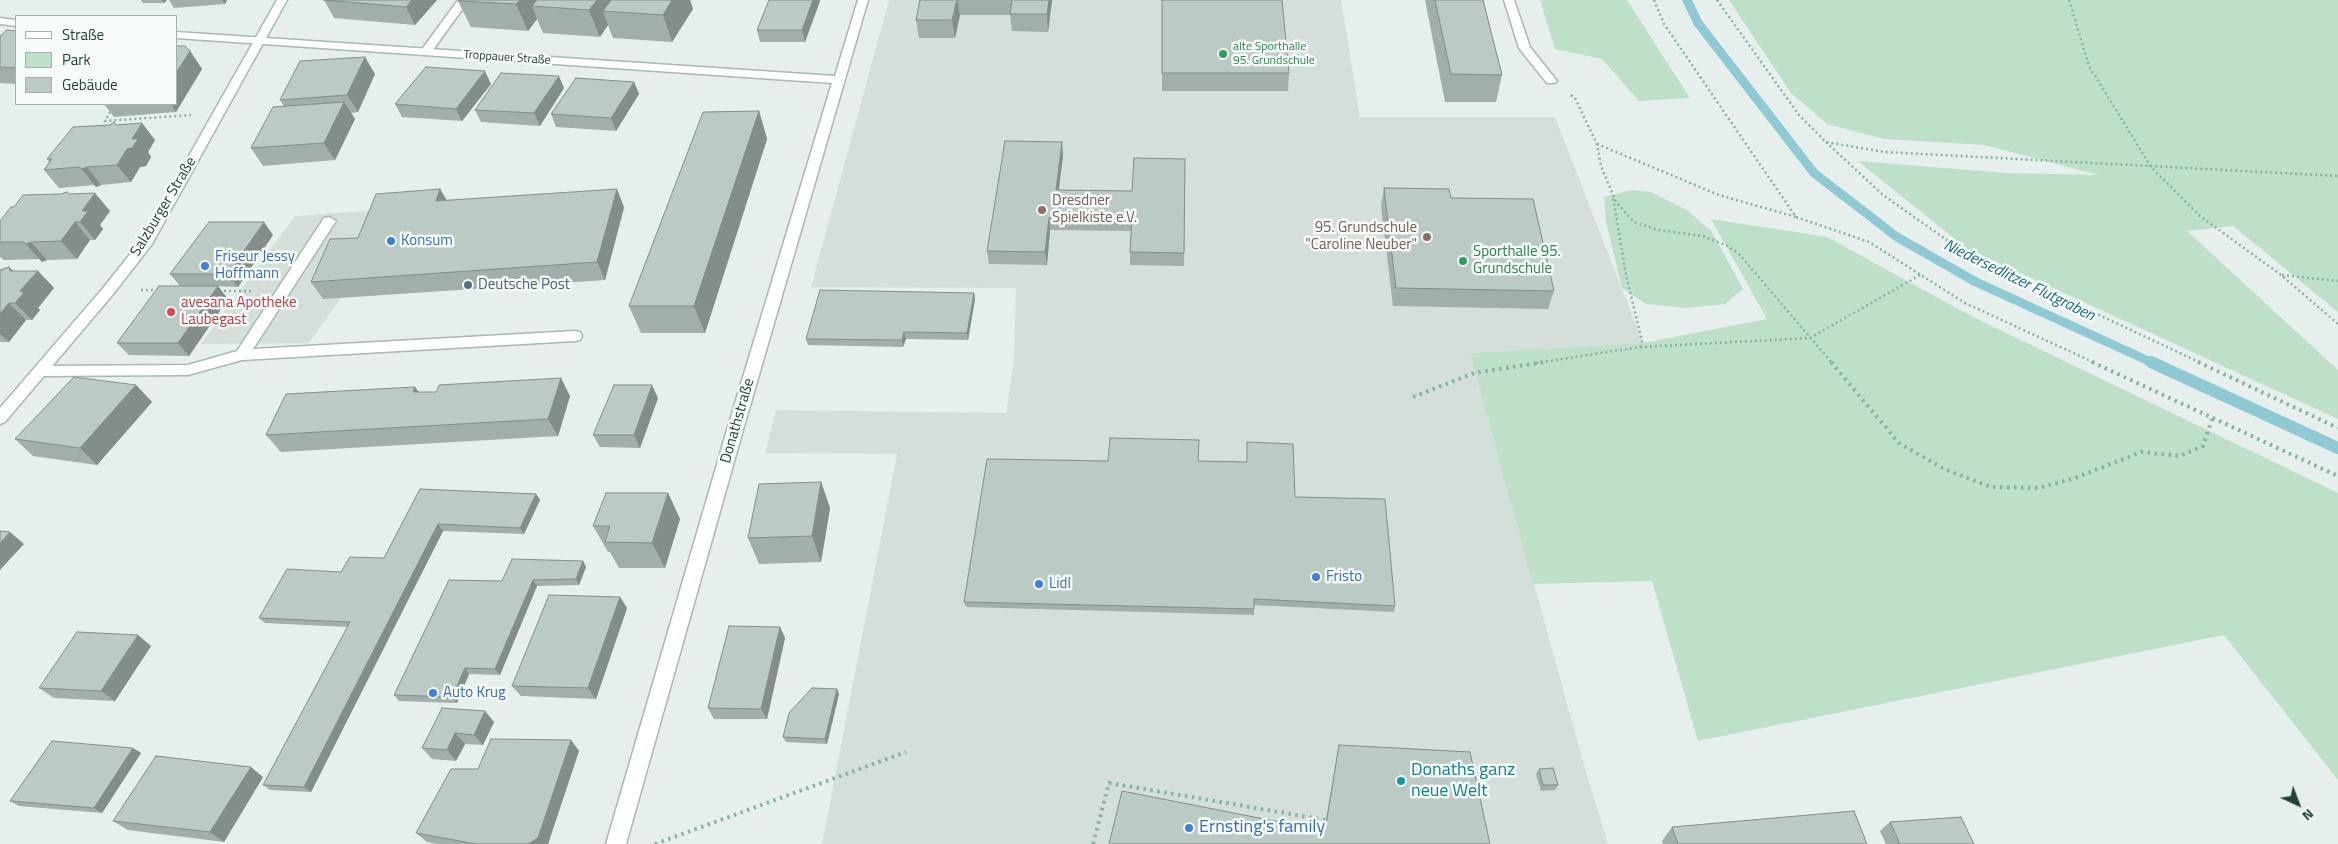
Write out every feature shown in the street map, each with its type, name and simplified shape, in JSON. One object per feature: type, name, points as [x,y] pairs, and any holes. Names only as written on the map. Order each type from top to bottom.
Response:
[{"type":"street","name":"Salzburger Straße","points":[[0,418],[42,371],[147,241],[257,41],[282,0]]},
{"type":"street","points":[[426,52],[464,0]]},
{"type":"street","name":"Donathstraße","points":[[616,844],[863,0]]},
{"type":"street","points":[[1509,0],[1525,48],[1551,81]]},
{"type":"street","points":[[0,22],[15,23]]},
{"type":"street","name":"Troppauer Straße","points":[[178,35],[839,80]]},
{"type":"street","points":[[242,355],[329,221]]},
{"type":"street","points":[[42,371],[188,370],[242,355],[575,336]]},
{"type":"path","points":[[1654,0],[1664,24],[1796,218]]},
{"type":"path","points":[[1717,0],[1798,115],[1884,195],[1961,250],[2338,428]]},
{"type":"path","points":[[2069,0],[2089,66],[2151,167],[2200,216],[2281,274],[2338,324]]},
{"type":"path","points":[[1575,98],[1597,144],[1601,166],[1613,194],[1634,222],[1658,230],[1703,236],[1728,246],[1739,254],[1899,443],[1944,469],[1991,487],[2039,488],[2075,478],[2141,452],[2180,456],[2203,446],[2212,419]]},
{"type":"path","points":[[113,105],[105,121],[218,113]]},
{"type":"path","points":[[1826,142],[1885,152],[2338,176]]},
{"type":"path","points":[[1597,144],[1719,195],[1869,242],[1965,303],[2338,476]]},
{"type":"path","points":[[1613,194],[1626,275],[1642,341],[1640,348]]},
{"type":"path","points":[[2281,274],[2338,281]]},
{"type":"path","points":[[1413,397],[1474,373],[1640,348],[1810,338],[1920,275]]},
{"type":"path","points":[[109,290],[167,290]]},
{"type":"path","points":[[216,290],[283,291]]},
{"type":"path","points":[[656,844],[906,752]]},
{"type":"path","points":[[1093,844],[1109,784],[1326,820]]},
{"type":"shaded area","points":[[889,0],[1341,0],[1360,117],[1555,117],[1643,343],[1470,353],[1584,765],[1608,844],[822,844],[897,454],[765,453],[776,410],[1006,413],[1014,359],[1016,288],[811,287]]},
{"type":"shaded area","points":[[451,205],[447,218],[625,207],[605,280],[341,298],[309,343],[201,344],[295,216]]},
{"type":"green space","points":[[1540,0],[1627,0],[1690,98],[1639,101],[1602,59],[1555,49]]},
{"type":"green space","points":[[1729,0],[2338,0],[2338,312],[2233,226],[2187,231],[2338,370],[2338,419],[1966,248],[1858,161],[2006,173],[2099,175],[1984,145],[1884,139],[1827,124],[1791,93]]},
{"type":"green space","points":[[1631,190],[1651,192],[1687,210],[1712,232],[1743,289],[1725,304],[1686,308],[1646,304],[1622,288],[1606,222],[1604,197]]},
{"type":"green space","points":[[1711,219],[1827,237],[1971,316],[2338,493],[2338,780],[2224,635],[1698,741],[1652,581],[1533,584],[1470,353],[1643,343],[1767,319]]},
{"type":"building","points":[[324,0],[412,0],[406,7]]},
{"type":"building","points":[[459,0],[520,0],[516,4]]},
{"type":"building","points":[[537,0],[597,0],[589,10],[532,6]]},
{"type":"building","points":[[611,0],[672,0],[663,15],[603,11]]},
{"type":"building","points":[[769,0],[813,0],[802,30],[757,30]]},
{"type":"building","points":[[920,0],[957,0],[952,20],[916,20]]},
{"type":"building","points":[[1012,0],[1049,0],[1047,14],[1010,14]]},
{"type":"building","name":"alte Sporthalle 95. Grundschule","points":[[1162,0],[1282,0],[1289,73],[1162,73]]},
{"type":"building","points":[[1435,0],[1483,0],[1502,75],[1451,74]]},
{"type":"building","points":[[7,30],[15,31],[15,68],[0,67],[0,36]]},
{"type":"building","points":[[178,46],[185,46],[190,51],[178,70]]},
{"type":"building","points":[[365,57],[347,95],[280,100],[300,61]]},
{"type":"building","points":[[426,67],[485,71],[456,109],[395,104]]},
{"type":"building","points":[[501,73],[559,76],[534,113],[475,110]]},
{"type":"building","points":[[576,78],[634,82],[611,118],[551,114]]},
{"type":"building","points":[[344,102],[324,143],[251,148],[273,107]]},
{"type":"building","points":[[759,111],[694,306],[629,306],[703,112]]},
{"type":"building","points":[[114,122],[116,125],[142,123],[132,139],[138,139],[132,148],[127,149],[117,165],[82,169],[79,167],[44,170],[52,159],[47,159],[73,127],[110,125]]},
{"type":"building","name":"Dresdner Spielkiste e.V.","points":[[1005,141],[1062,142],[1056,190],[1132,191],[1134,158],[1185,159],[1184,253],[1130,252],[1132,219],[1049,218],[1045,252],[987,251]]},
{"type":"building","name":"Sporthalle 95. Grundschule","points":[[1384,188],[1449,189],[1451,198],[1533,199],[1554,291],[1396,288]]},
{"type":"building","points":[[440,189],[436,201],[617,189],[597,262],[311,282],[330,239],[358,238],[376,194]]},
{"type":"building","points":[[67,192],[69,194],[95,193],[82,211],[88,211],[80,222],[75,222],[61,241],[31,242],[26,244],[24,242],[0,242],[0,221],[23,195],[61,194]]},
{"type":"building","points":[[209,222],[264,222],[228,274],[170,274]]},
{"type":"building","points":[[9,267],[10,271],[38,271],[20,291],[24,293],[15,303],[9,303],[0,314],[0,270]]},
{"type":"building","points":[[159,286],[218,286],[178,343],[117,343]]},
{"type":"building","points":[[820,290],[974,293],[967,333],[904,332],[902,340],[806,339]]},
{"type":"building","points":[[74,377],[136,385],[80,448],[15,439]]},
{"type":"building","points":[[561,378],[548,419],[266,435],[286,394],[415,387],[413,392],[436,392],[439,385]]},
{"type":"building","points":[[614,385],[652,385],[634,435],[593,435]]},
{"type":"building","points":[[1110,438],[1199,440],[1198,461],[1247,462],[1247,442],[1293,444],[1295,497],[1385,499],[1395,606],[1254,599],[1254,609],[964,602],[987,459],[1108,461]]},
{"type":"building","points":[[821,482],[812,536],[748,538],[759,484]]},
{"type":"building","points":[[420,489],[536,494],[520,528],[438,524],[304,787],[263,785],[350,622],[259,618],[287,569],[341,572],[350,557],[384,558]]},
{"type":"building","points":[[606,493],[668,493],[652,543],[605,542],[610,526],[593,526]]},
{"type":"building","points":[[0,531],[10,532],[0,543]]},
{"type":"building","points":[[512,559],[583,561],[576,579],[533,580],[495,669],[465,668],[452,697],[394,695],[449,580],[502,581]]},
{"type":"building","points":[[549,595],[620,597],[588,688],[512,686]]},
{"type":"building","points":[[729,626],[780,627],[761,709],[708,708]]},
{"type":"building","points":[[77,632],[138,635],[101,691],[39,688]]},
{"type":"building","points":[[812,688],[837,689],[825,739],[783,737],[789,713]]},
{"type":"building","points":[[442,708],[485,711],[474,735],[455,733],[447,750],[422,748]]},
{"type":"building","points":[[491,739],[571,740],[538,838],[528,844],[476,844],[416,833],[451,769],[478,769]]},
{"type":"building","points":[[52,741],[133,748],[94,808],[10,801]]},
{"type":"building","name":"Donaths ganz neue Welt","points":[[1339,745],[1470,752],[1490,844],[1109,844],[1122,791],[1325,831]]},
{"type":"building","points":[[156,756],[251,767],[210,832],[113,821]]},
{"type":"building","points":[[1553,768],[1558,785],[1543,785],[1539,769]]},
{"type":"building","points":[[1854,811],[1867,844],[1678,844],[1672,827]]},
{"type":"building","points":[[1961,817],[1974,844],[1900,844],[1890,822]]},
{"type":"waterway","name":"Niedersedlitzer Flutgraben","points":[[1687,0],[1698,23],[1814,173],[1897,237],[1976,282],[2153,363]]},
{"type":"waterway","name":"Niedersedlitzer Flutgraben","points":[[2151,362],[2338,448]]},
{"type":"place","name":"alte Sporthalle 95. Grundschule","points":[[1223,54]]},
{"type":"place","name":"Dresdner Spielkiste e.V.","points":[[1042,210]]},
{"type":"place","name":"95. Grundschule \"Caroline Neuber\"","points":[[1427,237]]},
{"type":"place","name":"Konsum","points":[[391,241]]},
{"type":"place","name":"Sporthalle 95. Grundschule","points":[[1463,261]]},
{"type":"place","name":"Friseur Jessy Hoffmann","points":[[205,266]]},
{"type":"place","name":"Deutsche Post","points":[[468,285]]},
{"type":"place","name":"avesana Apotheke Laubegast","points":[[171,312]]},
{"type":"place","name":"Fristo","points":[[1316,577]]},
{"type":"place","name":"Lidl","points":[[1039,584]]},
{"type":"place","name":"Auto Krug","points":[[433,693]]},
{"type":"place","name":"Donaths ganz neue Welt","points":[[1401,781]]},
{"type":"place","name":"Ernsting's family","points":[[1189,828]]}]
